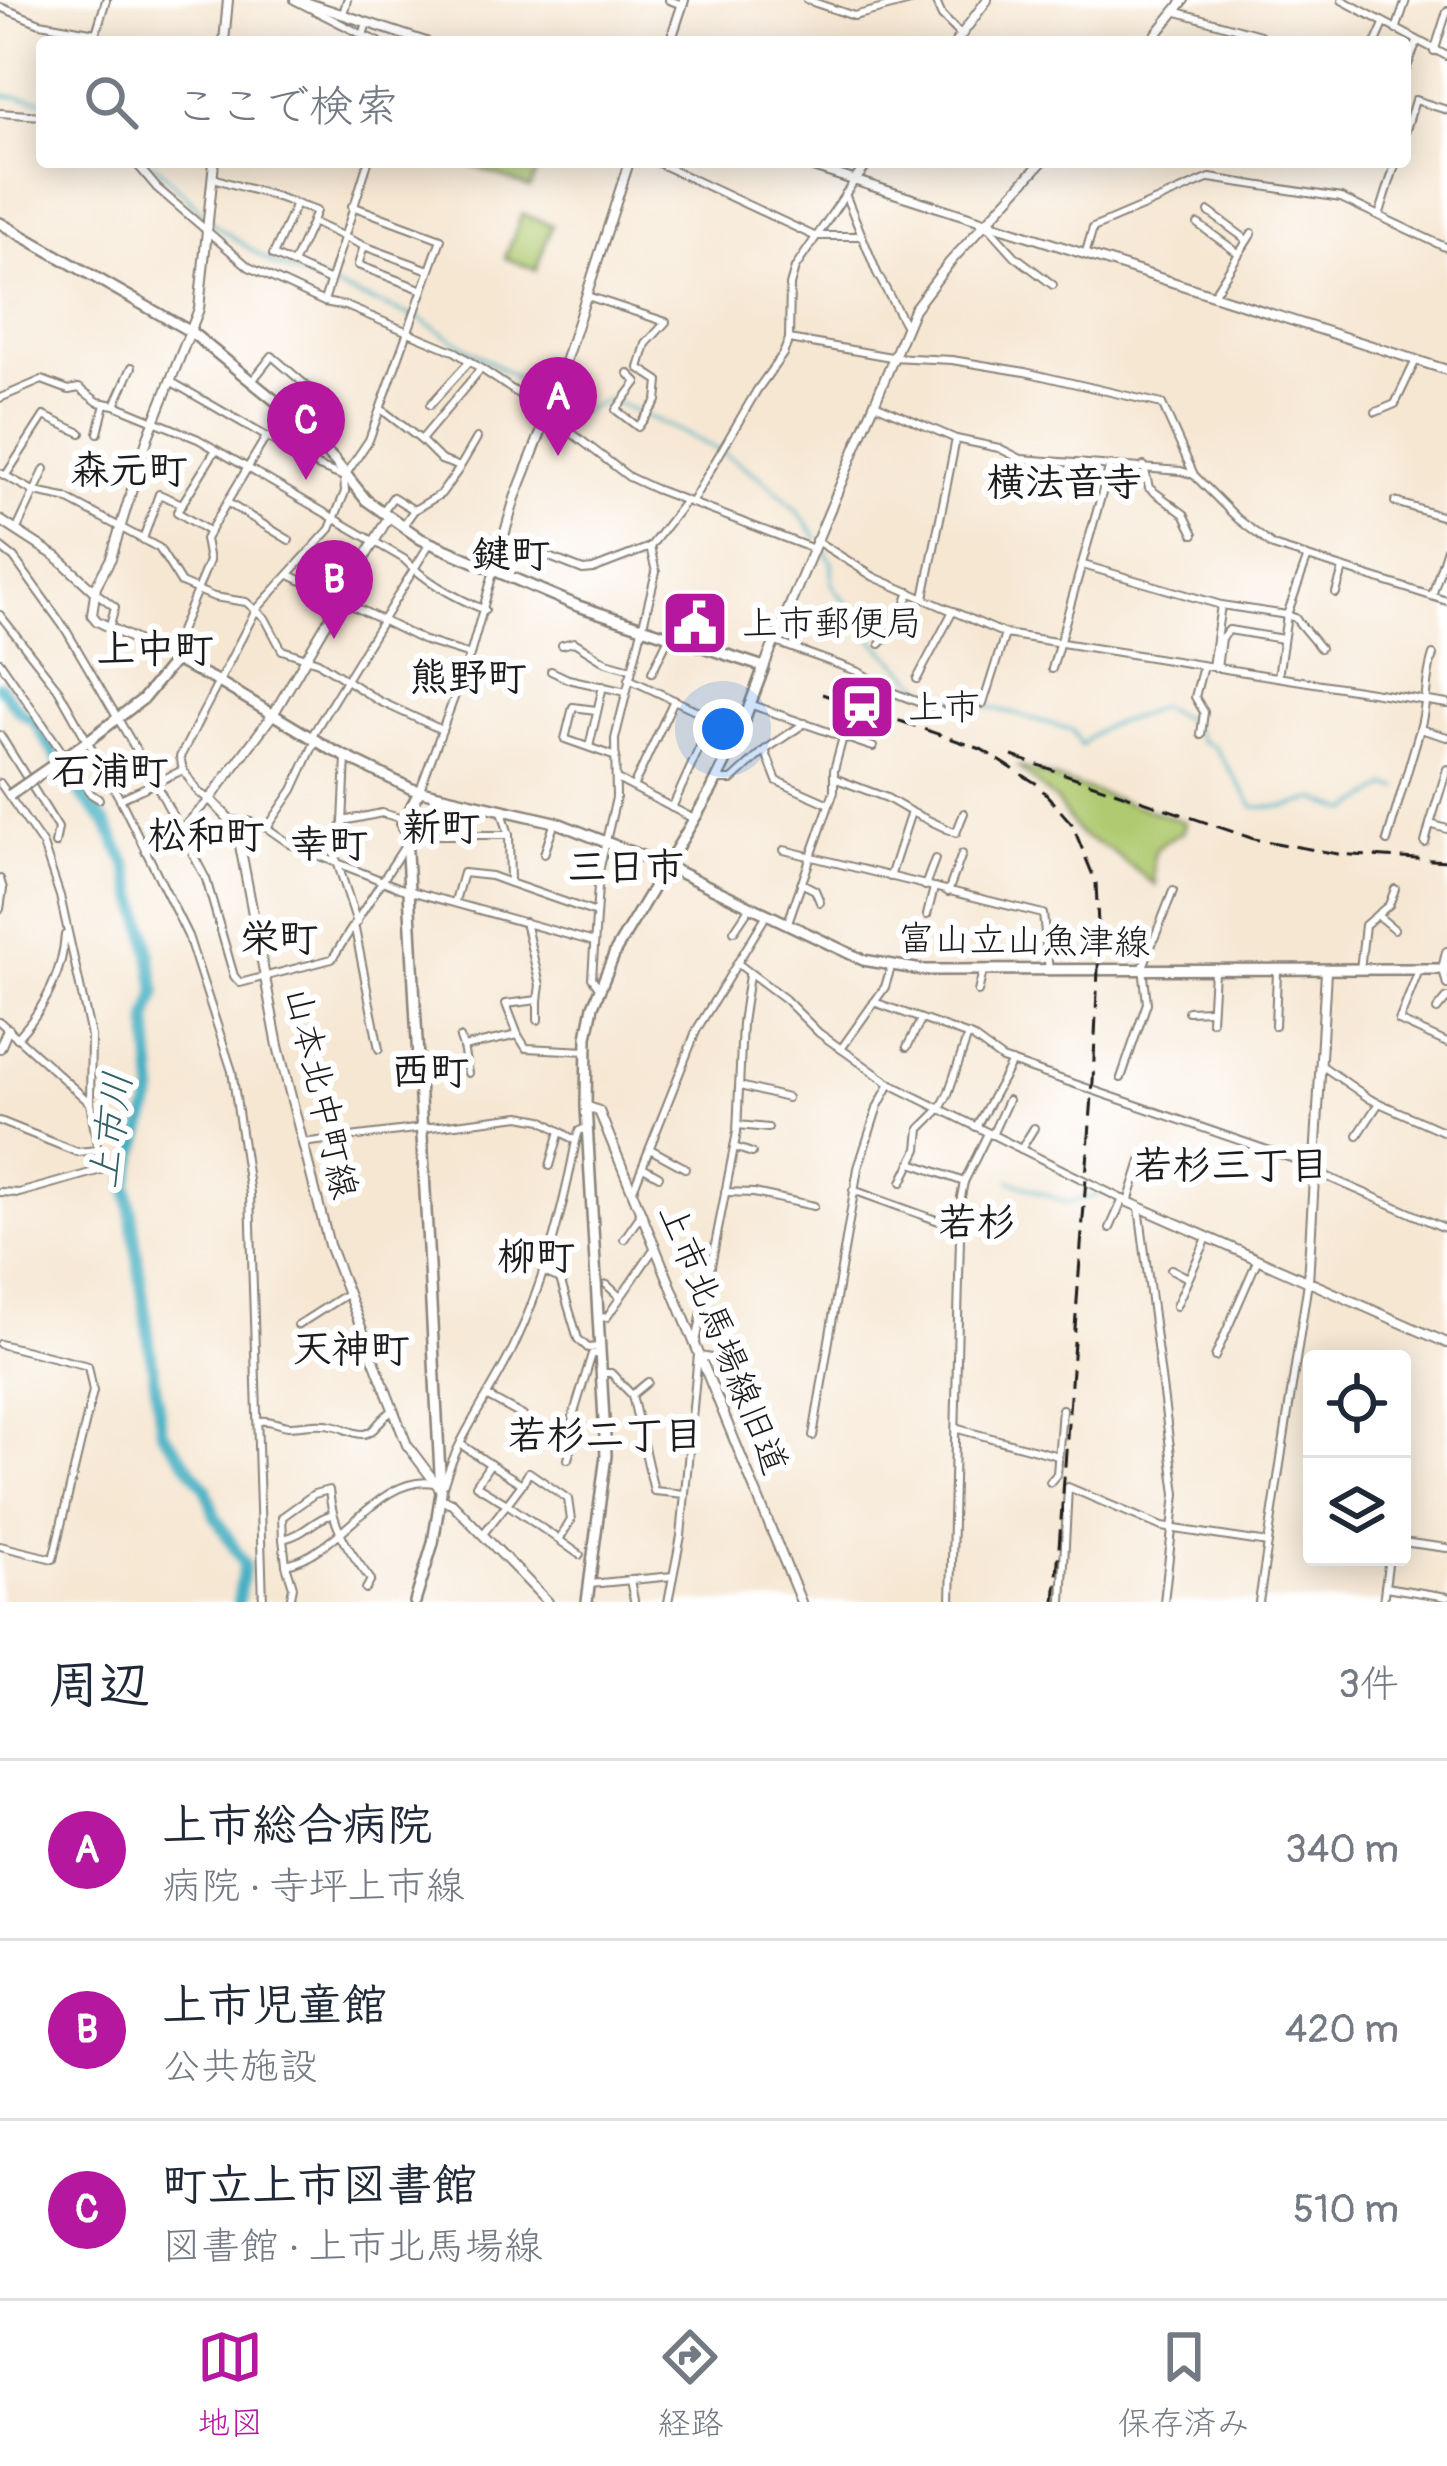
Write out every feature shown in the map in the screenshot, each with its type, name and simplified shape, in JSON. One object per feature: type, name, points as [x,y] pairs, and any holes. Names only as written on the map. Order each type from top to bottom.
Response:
[{"type":"main road","points":[[1,224],[191,332],[254,380],[335,461],[344,477],[402,527],[578,606],[764,667],[716,780],[598,986],[586,1052],[586,1106],[606,1455],[587,1602]]},
{"type":"main road","points":[[6,798],[143,700],[172,659]]},
{"type":"main road","name":"富山立山魚津線","points":[[172,659],[346,758],[419,792],[555,822],[664,865],[860,959],[891,967],[1445,969]]},
{"type":"main road","points":[[415,1602],[441,1495],[403,819],[419,792]]},
{"type":"street","points":[[0,7],[40,23],[97,33],[106,0]]},
{"type":"street","points":[[225,36],[228,0]]},
{"type":"street","points":[[297,0],[404,36]]},
{"type":"street","points":[[297,0],[363,35],[367,22]]},
{"type":"street","points":[[343,14],[347,0]]},
{"type":"street","points":[[669,0],[683,2],[672,36]]},
{"type":"street","points":[[807,0],[854,16],[914,0]]},
{"type":"street","points":[[935,0],[956,36]]},
{"type":"street","points":[[960,36],[987,0]]},
{"type":"street","points":[[1155,36],[1184,0]]},
{"type":"street","points":[[1396,30],[1406,0]]},
{"type":"street","points":[[1348,2],[1406,36]]},
{"type":"street","points":[[1174,11],[1260,35]]},
{"type":"street","points":[[1434,52],[1447,11]]},
{"type":"street","points":[[1379,36],[1384,24]]},
{"type":"street","points":[[1411,39],[1447,56]]},
{"type":"street","points":[[1411,57],[1417,42]]},
{"type":"street","points":[[1411,113],[1415,100],[1447,110]]},
{"type":"street","points":[[0,113],[36,116]]},
{"type":"street","points":[[140,168],[249,267],[323,302],[346,306],[456,352],[549,412],[629,476],[688,503],[813,544],[1005,634],[1447,704]]},
{"type":"street","points":[[213,168],[202,296],[95,592],[92,615],[172,659],[209,561],[205,539],[266,437]]},
{"type":"street","points":[[323,302],[366,168]]},
{"type":"street","points":[[419,792],[470,656],[503,539],[627,168]]},
{"type":"street","points":[[669,168],[814,236],[862,236]]},
{"type":"street","points":[[816,168],[1447,370]]},
{"type":"street","points":[[503,539],[584,570],[607,566],[650,547],[688,503],[789,338],[795,268],[864,168]]},
{"type":"street","points":[[764,667],[905,325],[930,285],[1036,168]]},
{"type":"street","points":[[1379,216],[1394,168]]},
{"type":"street","points":[[212,177],[237,188],[262,189],[316,211],[293,264]]},
{"type":"street","points":[[1085,255],[1094,228],[1210,178],[1341,199],[1447,248]]},
{"type":"street","points":[[845,194],[905,325]]},
{"type":"street","points":[[296,204],[273,255],[330,281]]},
{"type":"street","points":[[210,799],[199,793],[180,757],[256,610],[321,543],[345,492],[344,477],[369,440],[441,239],[352,206]]},
{"type":"street","points":[[1208,212],[1250,237],[1213,295]]},
{"type":"street","points":[[312,221],[430,270]]},
{"type":"street","points":[[985,223],[1015,256],[1053,285]]},
{"type":"street","points":[[1198,224],[1238,253]]},
{"type":"street","points":[[364,246],[358,265],[422,290]]},
{"type":"street","points":[[587,296],[666,322],[646,344],[639,368],[659,381],[657,401],[638,427],[616,410],[637,382],[628,373]]},
{"type":"street","points":[[789,338],[892,357],[1005,368],[1162,404],[1194,475],[1238,519],[1274,546],[1447,601]]},
{"type":"street","points":[[254,380],[272,356],[316,394]]},
{"type":"street","points":[[1376,412],[1395,404],[1416,360]]},
{"type":"street","points":[[430,405],[469,362]]},
{"type":"street","points":[[115,405],[132,367]]},
{"type":"street","points":[[421,440],[480,370]]},
{"type":"street","points":[[0,398],[42,380],[69,390],[79,388],[105,404],[215,450],[485,610]]},
{"type":"street","points":[[170,381],[344,477]]},
{"type":"street","points":[[872,403],[956,440],[999,448],[1021,459],[1144,466],[1194,475]]},
{"type":"street","points":[[98,433],[105,404]]},
{"type":"street","points":[[381,409],[441,460],[460,467]]},
{"type":"street","points":[[82,433],[44,416],[3,474],[35,492],[65,498],[143,540],[164,553],[176,578],[214,597],[239,599],[256,610],[282,650],[316,661],[380,701],[442,730]]},
{"type":"street","points":[[402,527],[414,510],[441,494],[477,438]]},
{"type":"street","points":[[924,598],[956,440]]},
{"type":"street","points":[[210,532],[177,512],[215,450]]},
{"type":"street","points":[[1052,668],[1110,465]]},
{"type":"street","points":[[1144,466],[1149,488],[1184,514],[1194,534]]},
{"type":"street","points":[[17,530],[45,469]]},
{"type":"street","points":[[143,540],[159,494],[182,504]]},
{"type":"street","points":[[146,851],[180,830],[210,799],[316,661],[393,497],[414,510]]},
{"type":"street","points":[[1395,502],[1447,518]]},
{"type":"street","points":[[228,503],[289,540]]},
{"type":"street","points":[[0,520],[116,607],[109,628]]},
{"type":"street","points":[[267,828],[293,790],[313,739],[346,680],[430,543]]},
{"type":"street","points":[[0,547],[14,557],[66,630],[121,718],[206,879],[233,976],[240,983],[332,959],[406,844],[422,835],[509,835]]},
{"type":"street","points":[[598,986],[592,978],[596,913],[615,806],[616,757],[626,692],[656,572],[650,547]]},
{"type":"street","points":[[1432,596],[1447,548]]},
{"type":"street","points":[[1278,677],[1287,615],[1307,560]]},
{"type":"street","points":[[1083,565],[1221,604],[1287,615],[1320,648]]},
{"type":"street","points":[[1336,593],[1342,569]]},
{"type":"street","points":[[290,575],[422,640],[470,656]]},
{"type":"street","points":[[880,644],[897,626],[910,592]]},
{"type":"street","points":[[1211,667],[1221,604]]},
{"type":"street","points":[[917,679],[953,611]]},
{"type":"street","points":[[0,615],[58,689],[120,799],[188,935],[232,1071],[250,1194],[263,1602]]},
{"type":"street","points":[[1201,735],[1204,712],[1195,698],[1221,638],[1229,630],[1282,639]]},
{"type":"street","points":[[983,704],[1005,634]]},
{"type":"street","points":[[652,672],[669,637]]},
{"type":"street","points":[[773,641],[859,672],[892,692],[952,715]]},
{"type":"street","points":[[562,645],[574,643],[740,731]]},
{"type":"street","points":[[1387,841],[1430,701],[1424,683],[1433,655]]},
{"type":"street","points":[[0,662],[99,799]]},
{"type":"street","points":[[551,671],[626,692]]},
{"type":"street","points":[[589,747],[603,686]]},
{"type":"street","points":[[633,788],[674,700]]},
{"type":"street","points":[[749,704],[873,747]]},
{"type":"street","points":[[596,710],[573,706],[565,739],[616,757]]},
{"type":"street","points":[[672,808],[713,718]]},
{"type":"street","points":[[716,780],[732,780],[764,750],[805,723]]},
{"type":"street","points":[[1420,729],[1447,737]]},
{"type":"street","points":[[0,735],[58,828],[55,844]]},
{"type":"street","points":[[788,925],[829,804],[843,737]]},
{"type":"street","points":[[764,750],[777,781],[829,804]]},
{"type":"street","points":[[346,758],[343,821],[331,843],[355,925],[379,1049]]},
{"type":"street","points":[[1425,843],[1447,769]]},
{"type":"street","points":[[120,799],[183,770]]},
{"type":"street","points":[[616,778],[694,819]]},
{"type":"street","points":[[834,778],[956,833],[964,813]]},
{"type":"street","points":[[0,783],[6,798],[43,845],[53,869],[91,1036],[90,1103],[100,1169],[19,1193],[0,1192]]},
{"type":"street","name":"山本北中町線","points":[[210,799],[230,820],[239,840],[302,1143],[329,1245],[393,1411],[417,1461],[441,1495],[548,1602]]},
{"type":"street","points":[[502,808],[509,835],[510,884]]},
{"type":"street","points":[[890,877],[911,812]]},
{"type":"street","points":[[343,821],[382,813],[403,819]]},
{"type":"street","points":[[230,820],[267,828],[290,844],[383,881],[594,942]]},
{"type":"street","points":[[544,854],[555,822]]},
{"type":"street","points":[[1430,824],[1447,829]]},
{"type":"street","points":[[784,850],[1043,914],[1049,971]]},
{"type":"street","points":[[948,892],[962,854]]},
{"type":"street","points":[[927,915],[935,859]]},
{"type":"street","points":[[455,901],[463,873],[491,876],[596,913]]},
{"type":"street","points":[[0,879],[4,889],[0,909]]},
{"type":"street","points":[[800,883],[815,890],[820,902]]},
{"type":"street","points":[[1360,970],[1365,926],[1389,905],[1395,889]]},
{"type":"street","points":[[1120,1078],[1147,1004],[1142,971],[1174,891]]},
{"type":"street","points":[[734,931],[749,907]]},
{"type":"street","points":[[1377,915],[1394,929]]},
{"type":"street","points":[[633,1190],[697,1029],[766,916]]},
{"type":"street","points":[[526,922],[540,985],[538,1020]]},
{"type":"street","points":[[17,1038],[52,988],[63,956],[65,926]]},
{"type":"street","points":[[1447,952],[1447,985]]},
{"type":"street","points":[[737,963],[890,1084],[1125,1201],[1447,1343]]},
{"type":"street","points":[[842,1049],[874,1003],[891,967]]},
{"type":"street","points":[[978,992],[983,970]]},
{"type":"street","points":[[1419,970],[1399,1021],[1447,1043]]},
{"type":"street","points":[[1211,1021],[1214,971]]},
{"type":"street","points":[[1275,1026],[1276,971]]},
{"type":"street","points":[[1259,1602],[1308,1282],[1326,971]]},
{"type":"street","points":[[668,1602],[686,1494],[702,1317],[738,1124],[749,975]]},
{"type":"street","points":[[1437,1010],[1447,998]]},
{"type":"street","points":[[538,1000],[506,1004],[526,1048],[586,1052]]},
{"type":"street","points":[[874,1003],[968,1035],[1012,1062],[1314,1166],[1328,1177],[1447,1228]]},
{"type":"street","points":[[1188,1011],[1210,1010]]},
{"type":"street","points":[[908,1047],[921,1020]]},
{"type":"street","points":[[4,1025],[90,1103]]},
{"type":"street","points":[[0,1048],[4,1025]]},
{"type":"street","points":[[468,1073],[462,1042],[518,1035]]},
{"type":"street","points":[[902,1182],[920,1129],[940,1109],[968,1035]]},
{"type":"street","points":[[976,1127],[1012,1062]]},
{"type":"street","points":[[1321,1066],[1379,1103],[1447,1133]]},
{"type":"street","points":[[813,1436],[853,1190],[878,1106],[890,1084]]},
{"type":"street","points":[[740,1086],[788,1098]]},
{"type":"street","points":[[951,1602],[964,1183],[1008,1100]]},
{"type":"street","points":[[1358,1135],[1379,1103]]},
{"type":"street","name":"上市北馬場線旧道","points":[[586,1106],[599,1111],[801,1602]]},
{"type":"street","points":[[302,1143],[520,1116],[542,1120],[576,1141]]},
{"type":"street","points":[[0,1121],[77,1152],[98,1150]]},
{"type":"street","points":[[738,1124],[768,1128]]},
{"type":"street","points":[[441,1495],[448,1468],[514,1346],[544,1272],[579,1130],[588,1127]]},
{"type":"street","points":[[1021,1149],[1034,1128]]},
{"type":"street","points":[[550,1166],[560,1131]]},
{"type":"street","points":[[734,1147],[752,1153]]},
{"type":"street","points":[[650,1149],[685,1168]]},
{"type":"street","points":[[1110,1228],[1143,1155]]},
{"type":"street","points":[[912,1163],[964,1183]]},
{"type":"street","points":[[644,1167],[659,1176]]},
{"type":"street","points":[[853,1190],[962,1229]]},
{"type":"street","points":[[725,1192],[754,1193],[814,1207]]},
{"type":"street","points":[[1139,1207],[1176,1494],[1164,1602]]},
{"type":"street","points":[[624,1239],[642,1213]]},
{"type":"street","points":[[1175,1306],[1207,1238]]},
{"type":"street","points":[[599,1318],[607,1318],[656,1246]]},
{"type":"street","points":[[1215,1357],[1258,1261]]},
{"type":"street","points":[[1171,1269],[1188,1278]]},
{"type":"street","points":[[544,1272],[560,1280],[578,1339],[588,1348],[601,1350]]},
{"type":"street","points":[[607,1285],[620,1297]]},
{"type":"street","points":[[298,1325],[348,1293]]},
{"type":"street","points":[[702,1317],[718,1322],[721,1313]]},
{"type":"street","points":[[0,1344],[88,1366],[93,1391],[53,1559],[0,1546]]},
{"type":"street","points":[[698,1350],[723,1360],[729,1346],[737,1350]]},
{"type":"street","points":[[568,1460],[579,1388],[592,1354],[601,1350]]},
{"type":"street","points":[[602,1373],[611,1373],[632,1396],[653,1491],[686,1494]]},
{"type":"street","points":[[632,1396],[648,1382]]},
{"type":"street","points":[[488,1397],[523,1416]]},
{"type":"street","points":[[1050,1482],[1057,1474],[1062,1408]]},
{"type":"street","points":[[258,1421],[289,1426],[329,1424],[361,1435],[393,1411]]},
{"type":"street","points":[[958,1429],[1058,1456]]},
{"type":"street","points":[[462,1445],[522,1484]]},
{"type":"street","points":[[490,1464],[476,1485],[580,1555]]},
{"type":"street","points":[[483,1534],[530,1472],[568,1498],[571,1520],[559,1540]]},
{"type":"street","points":[[286,1564],[309,1559],[394,1492],[432,1481],[441,1495]]},
{"type":"street","points":[[1062,1602],[1068,1487],[1173,1529],[1268,1543]]},
{"type":"street","points":[[290,1602],[293,1587],[282,1517],[314,1494],[329,1490],[340,1535],[371,1580],[366,1589]]},
{"type":"street","points":[[283,1539],[304,1534],[322,1517],[332,1515]]},
{"type":"street","points":[[1411,1543],[1447,1548]]},
{"type":"street","points":[[1383,1602],[1388,1566]]},
{"type":"street","points":[[590,1584],[674,1576]]},
{"type":"street","points":[[630,1580],[634,1600]]},
{"type":"street","points":[[1385,1587],[1447,1597]]},
{"type":"green space","points":[[478,168],[538,168],[530,188]]},
{"type":"green space","points":[[522,214],[552,225],[536,270],[505,258]]},
{"type":"green space","points":[[1017,766],[1185,822],[1183,832],[1156,851],[1155,885],[1109,849],[1080,835],[1056,801]]},
{"type":"waterway","points":[[0,95],[36,99]]},
{"type":"waterway","points":[[158,168],[216,226],[273,264],[420,319],[548,397]]},
{"type":"waterway","points":[[556,403],[576,414],[609,399],[696,439],[775,490],[817,538]]},
{"type":"waterway","points":[[822,546],[832,563],[837,592],[872,639],[926,690],[1073,730],[1081,746],[1107,726],[1159,707],[1189,721],[1201,741],[1214,746],[1254,807],[1286,807],[1315,799],[1349,811],[1388,786],[1399,788]]},
{"type":"waterway","name":"上市川","points":[[0,686],[19,711],[35,721],[73,785],[106,823],[127,865],[147,936],[156,993],[148,1018],[154,1091],[127,1183],[162,1432],[206,1488],[215,1516],[244,1564],[238,1602]]},
{"type":"waterway","points":[[1010,1180],[1066,1203],[1102,1194]]},
{"type":"railway","points":[[822,694],[981,749],[1037,784],[1072,824],[1096,883],[1099,947],[1093,1082],[1055,1602]]},
{"type":"railway","points":[[1012,756],[1254,839],[1338,854],[1447,861]]},
{"type":"place","name":"上市総合病院","points":[[558,456]]},
{"type":"place","name":"町立上市図書館","points":[[306,480]]},
{"type":"place","name":"上市郵便局","points":[[695,623]]},
{"type":"place","name":"上市児童館","points":[[334,639]]},
{"type":"place","name":"上市","points":[[862,707]]},
{"type":"district","name":"森元町","points":[[129,470]]},
{"type":"district","name":"横法音寺","points":[[1064,482]]},
{"type":"district","name":"鍵町","points":[[511,554]]},
{"type":"district","name":"上中町","points":[[155,649]]},
{"type":"district","name":"熊野町","points":[[468,677]]},
{"type":"district","name":"石浦町","points":[[110,771]]},
{"type":"district","name":"新町","points":[[441,827]]},
{"type":"district","name":"松和町","points":[[206,835]]},
{"type":"district","name":"幸町","points":[[329,844]]},
{"type":"district","name":"三日市","points":[[626,867]]},
{"type":"district","name":"栄町","points":[[279,938]]},
{"type":"district","name":"西町","points":[[430,1071]]},
{"type":"district","name":"若杉三丁目","points":[[1231,1165]]},
{"type":"district","name":"若杉","points":[[977,1222]]},
{"type":"district","name":"柳町","points":[[536,1256]]},
{"type":"district","name":"天神町","points":[[351,1349]]},
{"type":"district","name":"若杉二丁目","points":[[605,1435]]}]
